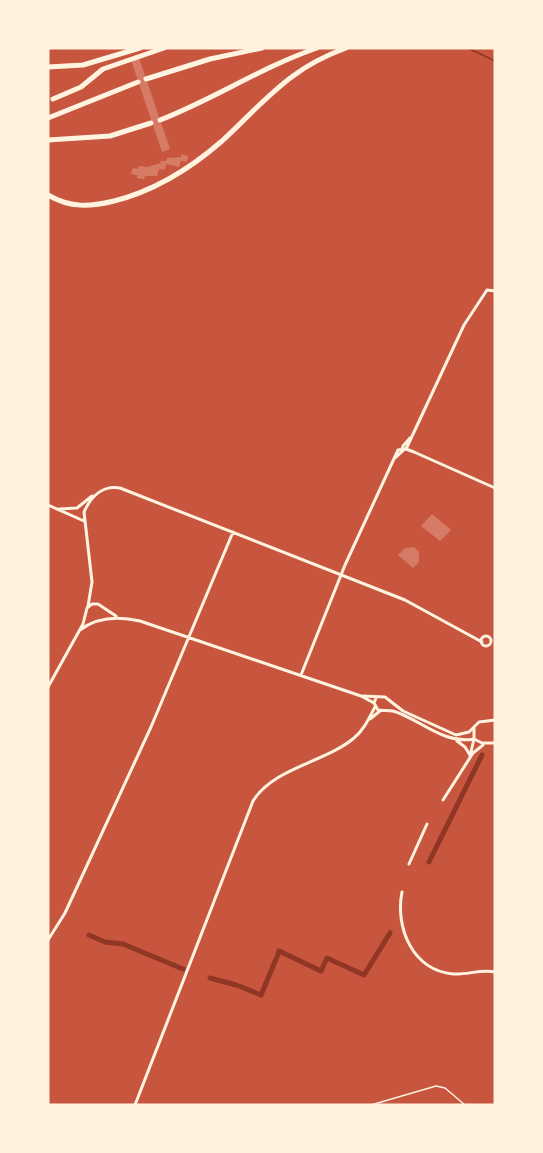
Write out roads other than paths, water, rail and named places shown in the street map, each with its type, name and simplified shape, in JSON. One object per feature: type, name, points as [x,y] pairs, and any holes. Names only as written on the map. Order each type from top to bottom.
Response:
[{"type":"highway","points":[[48,67],[83,65],[140,48]]},
{"type":"highway","points":[[53,99],[81,87],[103,69],[164,48]]},
{"type":"highway","points":[[243,48],[251,51]]},
{"type":"highway","points":[[146,79],[210,59],[262,48]]},
{"type":"highway","points":[[160,120],[192,107],[269,67],[317,48]]},
{"type":"highway","points":[[48,195],[69,204],[87,206],[122,199],[151,188],[204,156],[296,73],[346,48]]},
{"type":"highway","points":[[48,118],[138,82]]},
{"type":"highway","points":[[48,140],[110,136],[152,123]]},
{"type":"street","points":[[301,675],[341,574],[394,459],[404,450],[412,437],[464,325],[487,291]]},
{"type":"street","points":[[404,450],[419,454],[495,488]]},
{"type":"street","points":[[59,509],[77,508],[108,487],[120,488],[412,603],[482,642]]},
{"type":"street","points":[[48,687],[86,617],[91,594],[91,572],[84,512],[99,492]]},
{"type":"street","points":[[48,505],[84,521]]},
{"type":"street","points":[[77,508],[84,512]]},
{"type":"street","points":[[48,940],[64,913],[151,727],[233,532]]},
{"type":"street","points":[[91,594],[103,609],[117,617],[140,621],[361,696],[376,698],[383,696],[403,711],[452,734],[462,735],[479,722],[495,720]]},
{"type":"street","points":[[87,608],[92,604],[98,604]]},
{"type":"street","points":[[102,620],[105,614],[103,609]]},
{"type":"street","points":[[86,617],[92,622]]},
{"type":"street","points":[[80,630],[92,622],[117,617]]},
{"type":"street","points":[[361,696],[380,711]]},
{"type":"street","points":[[367,723],[376,698]]},
{"type":"street","points":[[385,710],[389,705],[389,700]]},
{"type":"street","points":[[135,1105],[255,797],[270,783],[352,740],[380,711],[385,710],[454,739],[465,747],[470,755]]},
{"type":"street","points":[[468,761],[474,739],[474,727]]},
{"type":"street","points":[[454,739],[465,741],[474,739],[485,744]]},
{"type":"street","points":[[443,800],[476,750],[485,744],[495,743]]},
{"type":"street","points":[[409,864],[427,824]]},
{"type":"street","points":[[402,892],[400,906],[403,930],[409,945],[418,957],[446,973],[495,972]]},
{"type":"lane","points":[[371,1105],[436,1086],[445,1088],[465,1105]]},
{"type":"waterway","points":[[468,48],[495,61]]},
{"type":"waterway","points":[[429,862],[482,755]]},
{"type":"waterway","points":[[277,957],[279,951],[321,971],[327,958],[364,975],[390,933]]},
{"type":"waterway","points":[[89,935],[105,942],[123,944],[183,969]]},
{"type":"waterway","points":[[239,986],[261,995],[276,959]]},
{"type":"waterway","points":[[210,978],[236,985]]}]
